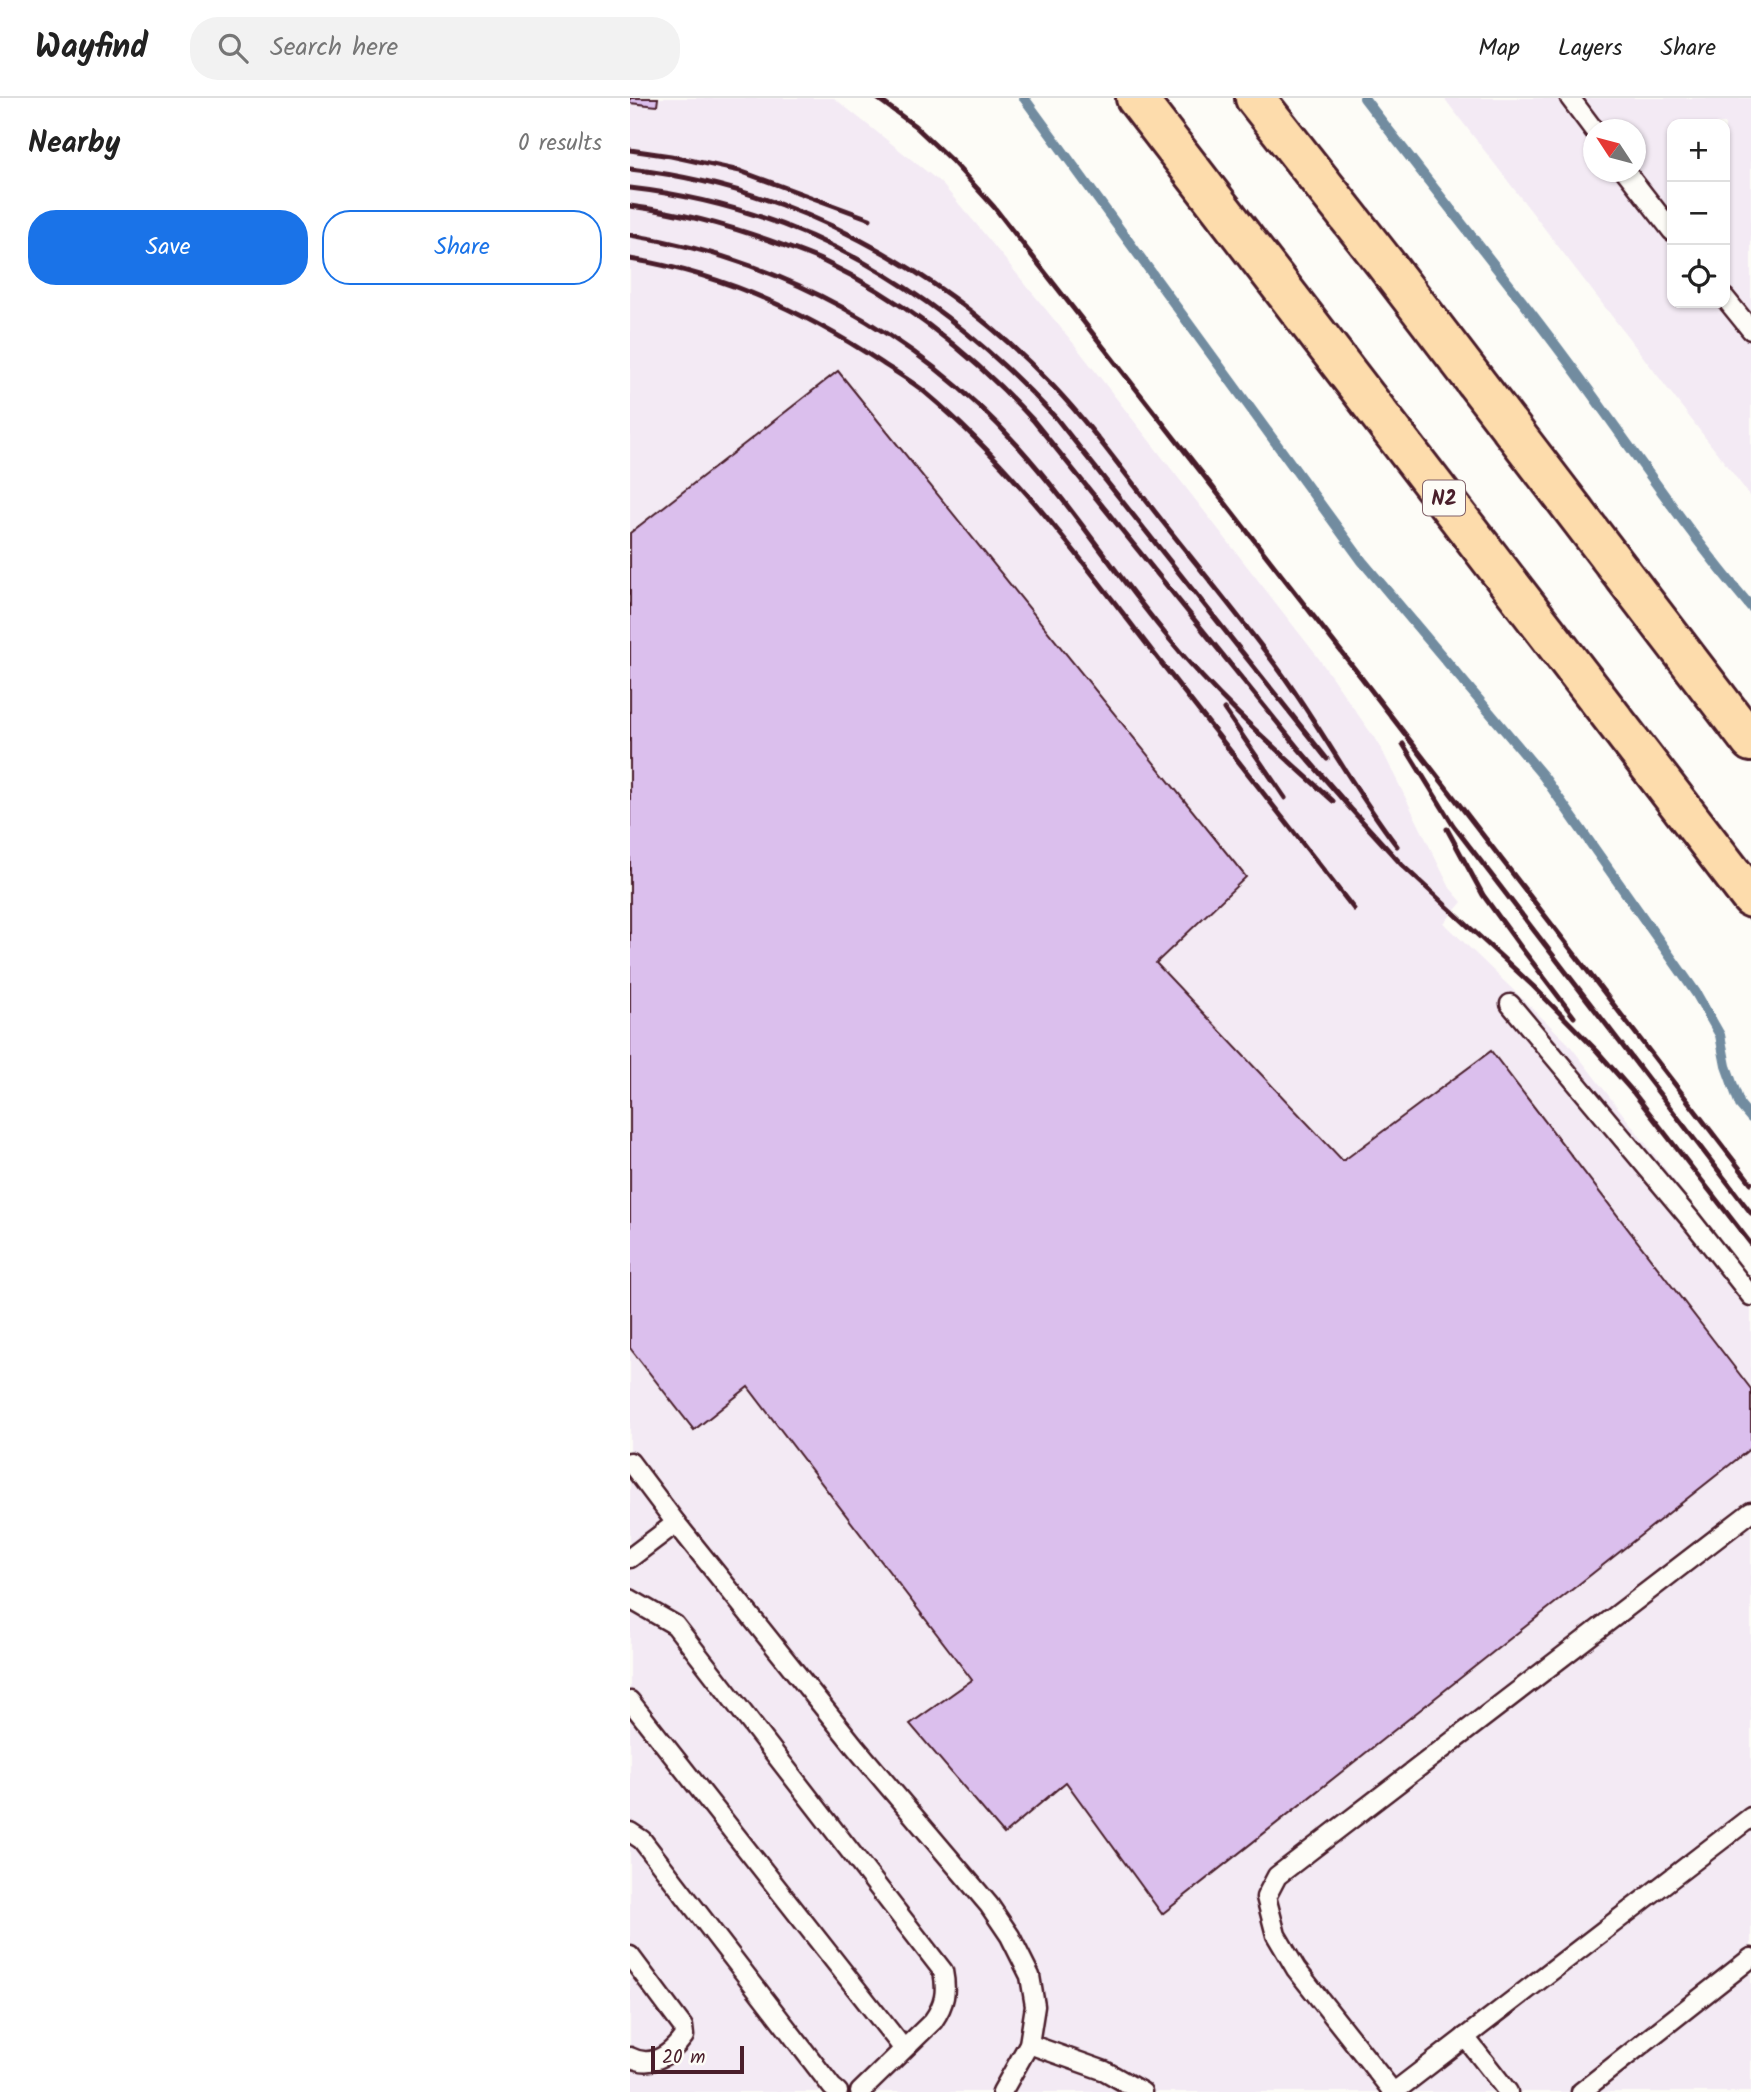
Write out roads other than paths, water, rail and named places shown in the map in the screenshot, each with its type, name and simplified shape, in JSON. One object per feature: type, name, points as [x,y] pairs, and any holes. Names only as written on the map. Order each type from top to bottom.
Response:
[{"type":"highway","name":"N2","points":[[1136,98],[1751,898]]},
{"type":"highway","points":[[1255,98],[1384,262],[1751,742]]},
{"type":"lane","points":[[1570,98],[1586,119]]},
{"type":"lane","points":[[1634,182],[1667,225]]},
{"type":"lane","points":[[1730,304],[1751,330]]},
{"type":"lane","points":[[1510,1004],[1691,1220],[1751,1296]]},
{"type":"lane","points":[[630,1462],[856,1748],[989,1905],[1010,1936],[1030,1976],[1035,2006],[1029,2044],[1002,2092]]},
{"type":"lane","points":[[1751,1512],[1277,1876],[1266,1897],[1276,1935],[1296,1969],[1393,2092],[1751,1817]]},
{"type":"lane","points":[[630,1559],[676,1523]]},
{"type":"lane","points":[[630,1599],[675,1625],[943,1971],[946,1986],[940,2011],[860,2092]]},
{"type":"lane","points":[[630,1701],[903,2048]]},
{"type":"lane","points":[[630,1832],[642,1840],[831,2087],[838,2092]]},
{"type":"lane","points":[[630,1956],[683,2027],[684,2036],[678,2044],[648,2063],[630,2057]]},
{"type":"lane","points":[[1581,2092],[1751,1958]]},
{"type":"lane","points":[[1465,2037],[1508,2092]]},
{"type":"lane","points":[[1029,2044],[1105,2071],[1142,2092]]},
{"type":"waterway","points":[[1024,98],[1362,561],[1544,777],[1696,993],[1720,1035],[1726,1066],[1740,1105],[1751,1118]]},
{"type":"waterway","points":[[1364,98],[1538,323],[1678,514],[1751,607]]},
{"type":"railway","points":[[877,98],[915,126],[994,207],[1751,1183]]},
{"type":"railway","points":[[630,150],[740,171],[870,219]]},
{"type":"railway","points":[[630,169],[690,179],[749,194],[806,214],[913,270],[962,305],[1009,344],[1053,386],[1082,419],[1255,638],[1285,678],[1397,846]]},
{"type":"railway","points":[[630,188],[694,198],[754,215],[811,236],[865,263],[916,295],[965,331],[1011,372],[1056,418],[1327,759]]},
{"type":"railway","points":[[630,206],[728,227],[820,260],[854,277],[910,312],[937,331],[987,374],[1033,420],[1298,748],[1351,809],[1402,865],[1533,986],[1597,1051],[1633,1092],[1751,1244]]},
{"type":"railway","points":[[630,235],[685,246],[739,262],[791,282],[842,307],[890,336],[936,369],[979,406],[1018,446],[1058,493],[1189,663],[1249,724],[1333,801]]},
{"type":"railway","points":[[630,259],[697,274],[793,312],[910,381],[958,421],[1046,516],[1354,909]]},
{"type":"railway","points":[[1224,709],[1285,798]]},
{"type":"railway","points":[[1403,744],[1453,825],[1751,1213]]},
{"type":"railway","points":[[1447,829],[1483,895],[1574,1017]]}]
